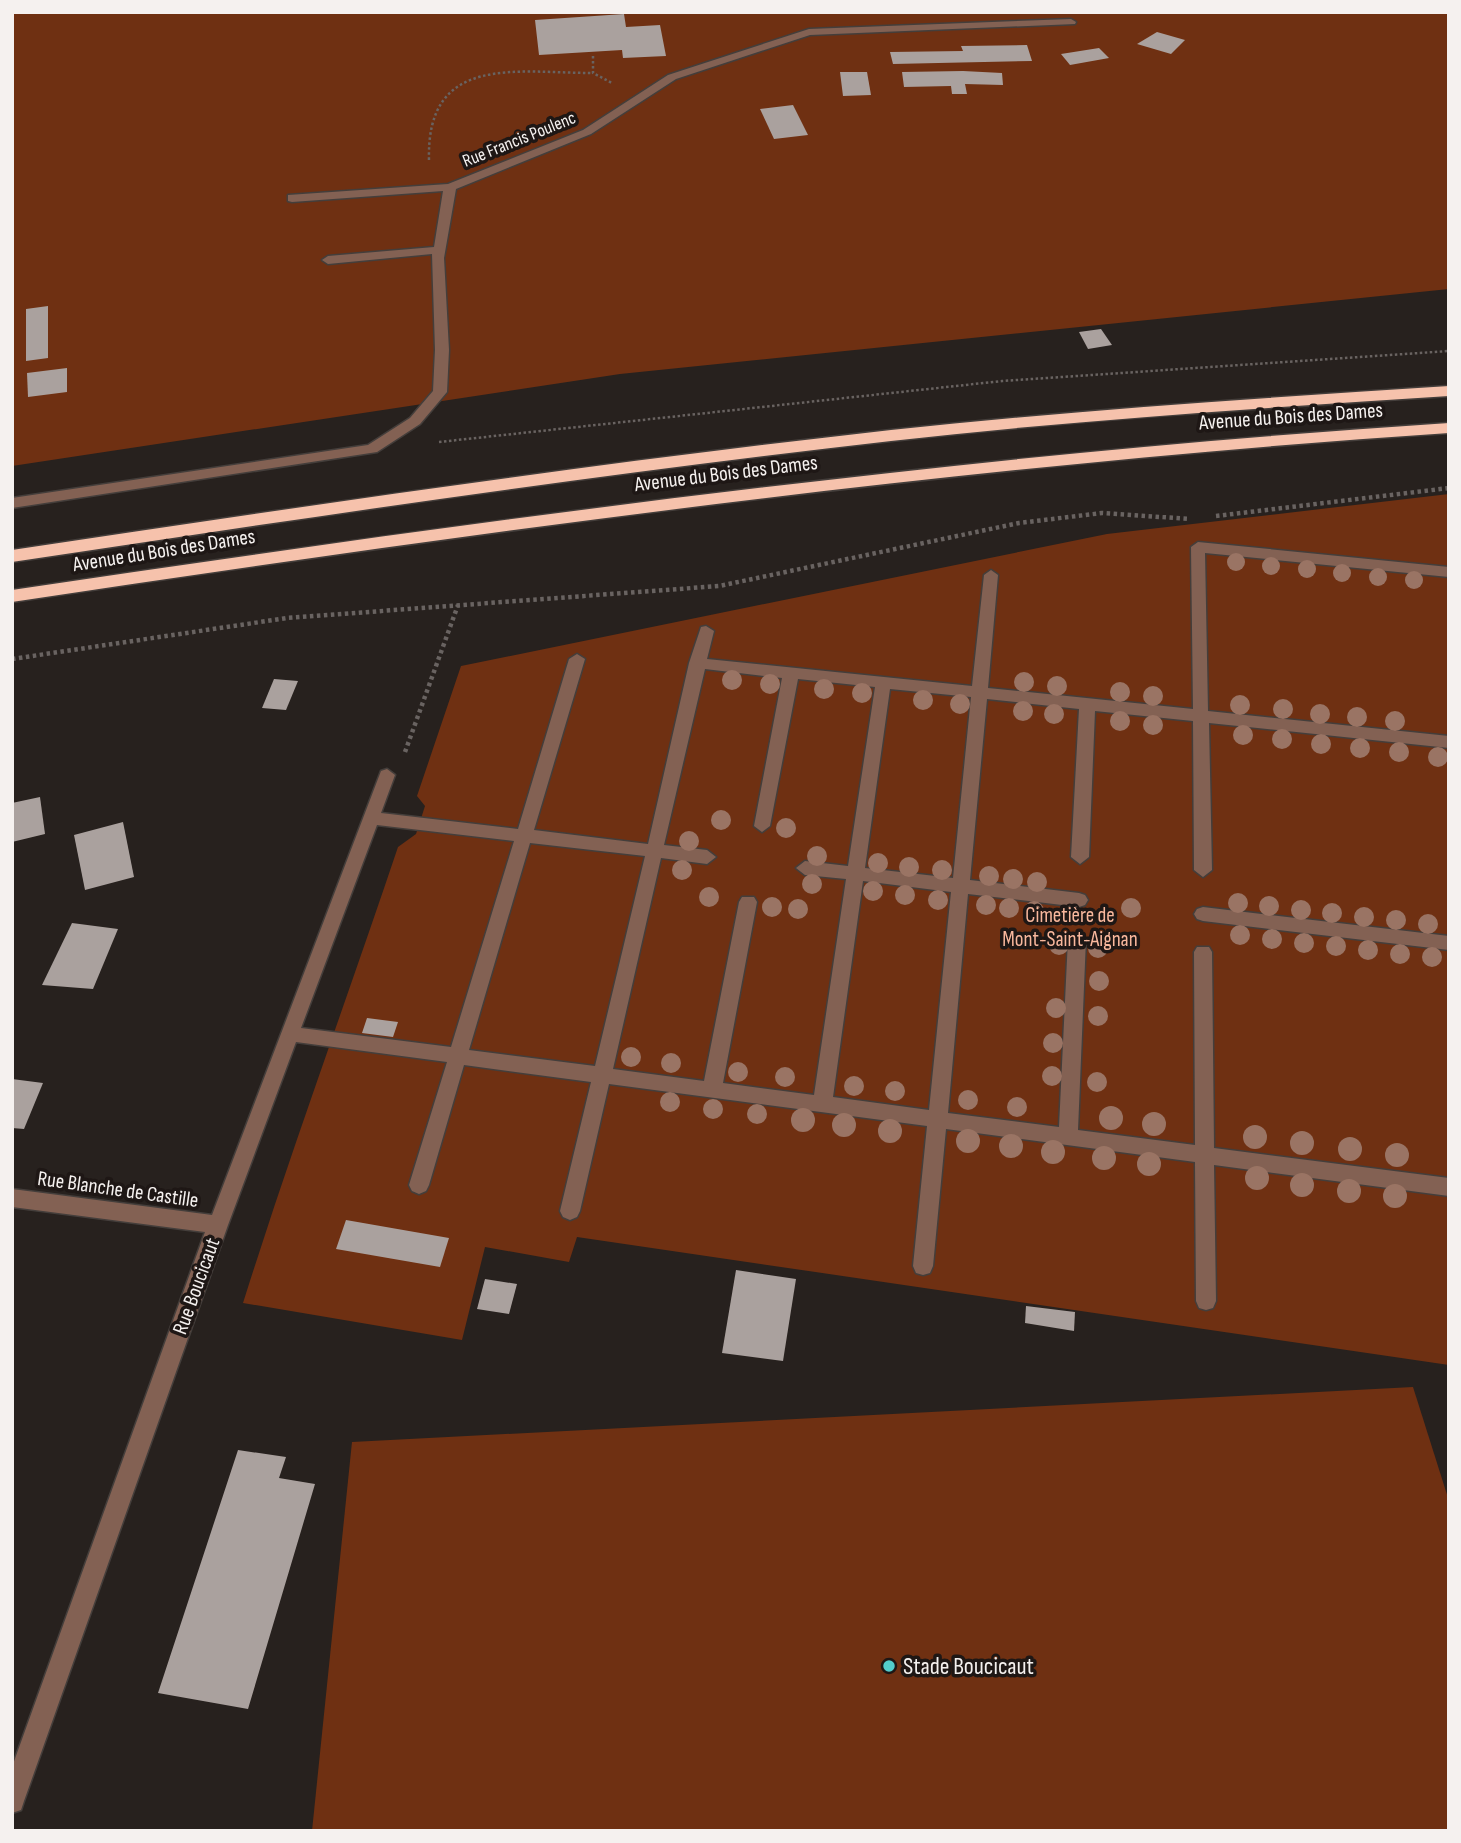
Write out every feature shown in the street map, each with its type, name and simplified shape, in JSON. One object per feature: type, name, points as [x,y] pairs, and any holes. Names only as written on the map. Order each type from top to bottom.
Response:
[{"type":"highway","name":"Avenue du Bois des Dames","points":[[12,556],[541,479],[884,438],[1185,408],[1449,391]]},
{"type":"highway","name":"Avenue du Bois des Dames","points":[[12,596],[333,548],[781,488],[1188,447],[1449,428]]},
{"type":"street","name":"Rue Francis Poulenc","points":[[12,503],[372,449],[415,421],[440,391],[439,250],[450,187],[587,132],[672,77],[809,32],[1071,22]]},
{"type":"street","points":[[292,198],[450,187]]},
{"type":"street","points":[[328,260],[439,250]]},
{"type":"street","points":[[1203,870],[1198,547],[1449,572]]},
{"type":"street","points":[[923,1266],[991,575]]},
{"type":"street","points":[[570,1211],[706,631]]},
{"type":"street","points":[[419,1185],[577,659]]},
{"type":"street","points":[[697,663],[1449,742]]},
{"type":"street","points":[[762,826],[791,673]]},
{"type":"street","points":[[822,1105],[883,683]]},
{"type":"street","points":[[1080,857],[1087,704]]},
{"type":"street","name":"Rue Boucicaut","points":[[12,1801],[218,1225],[387,775]]},
{"type":"street","points":[[371,818],[707,857]]},
{"type":"street","points":[[805,868],[1079,900]]},
{"type":"street","points":[[712,1090],[748,902]]},
{"type":"street","points":[[1203,914],[1449,943]]},
{"type":"street","points":[[1068,1137],[1077,939]]},
{"type":"street","points":[[1203,952],[1206,1301]]},
{"type":"street","points":[[290,1034],[1449,1187]]},
{"type":"street","name":"Rue Blanche de Castille","points":[[12,1198],[218,1225]]},
{"type":"path","points":[[450,187],[432,182],[429,176],[429,127],[442,99],[459,84],[481,75],[507,71],[593,74]]},
{"type":"path","points":[[372,449],[1002,381],[1449,351]]},
{"type":"path","points":[[12,659],[287,618],[719,586],[1019,523],[1102,513],[1190,519],[1449,488]]},
{"type":"path","points":[[387,775],[404,757],[458,605]]},
{"type":"green space","points":[[12,12],[1449,12],[1449,289],[620,374],[12,466]]},
{"type":"green space","name":"Cimetière de Mont-Saint-Aignan","points":[[1449,494],[1449,1365],[577,1237],[569,1262],[485,1247],[462,1340],[243,1303],[398,847],[416,834],[425,806],[417,796],[461,666],[1107,534]]},
{"type":"green space","name":"Stade Boucicaut","points":[[1413,1387],[1449,1501],[1449,1831],[312,1831],[352,1442]]},
{"type":"building","points":[[624,14],[626,27],[660,25],[666,56],[623,58],[622,50],[539,55],[535,20]]},
{"type":"building","points":[[1157,32],[1185,40],[1171,54],[1137,44]]},
{"type":"building","points":[[1027,45],[1032,61],[893,64],[890,52],[963,51],[961,46]]},
{"type":"building","points":[[1099,48],[1109,58],[1070,65],[1061,54]]},
{"type":"building","points":[[840,72],[867,72],[871,95],[843,96]]},
{"type":"building","points":[[902,72],[1002,73],[1003,85],[965,84],[967,94],[952,94],[951,86],[904,87]]},
{"type":"building","points":[[793,105],[808,135],[774,139],[760,109]]},
{"type":"building","points":[[48,306],[48,358],[26,361],[26,309]]},
{"type":"building","points":[[1101,329],[1112,345],[1088,349],[1079,332]]},
{"type":"building","points":[[67,368],[67,392],[28,397],[27,373]]},
{"type":"building","points":[[274,679],[298,681],[286,710],[262,708]]},
{"type":"building","points":[[40,797],[45,834],[12,842],[12,803]]},
{"type":"building","points":[[123,822],[134,877],[85,890],[74,835]]},
{"type":"building","points":[[72,923],[118,929],[93,989],[42,985]]},
{"type":"building","points":[[367,1018],[398,1022],[393,1037],[362,1033]]},
{"type":"building","points":[[12,1079],[43,1083],[24,1129],[12,1128]]},
{"type":"building","points":[[346,1220],[449,1238],[440,1267],[336,1249]]},
{"type":"building","points":[[736,1270],[796,1279],[783,1361],[722,1353]]},
{"type":"building","points":[[485,1279],[517,1284],[509,1314],[477,1309]]},
{"type":"building","points":[[1026,1306],[1075,1312],[1074,1331],[1025,1323]]},
{"type":"building","points":[[238,1450],[286,1457],[279,1478],[315,1484],[248,1709],[158,1693]]},
{"type":"place","name":"Stade Boucicaut","points":[[889,1666]]}]
